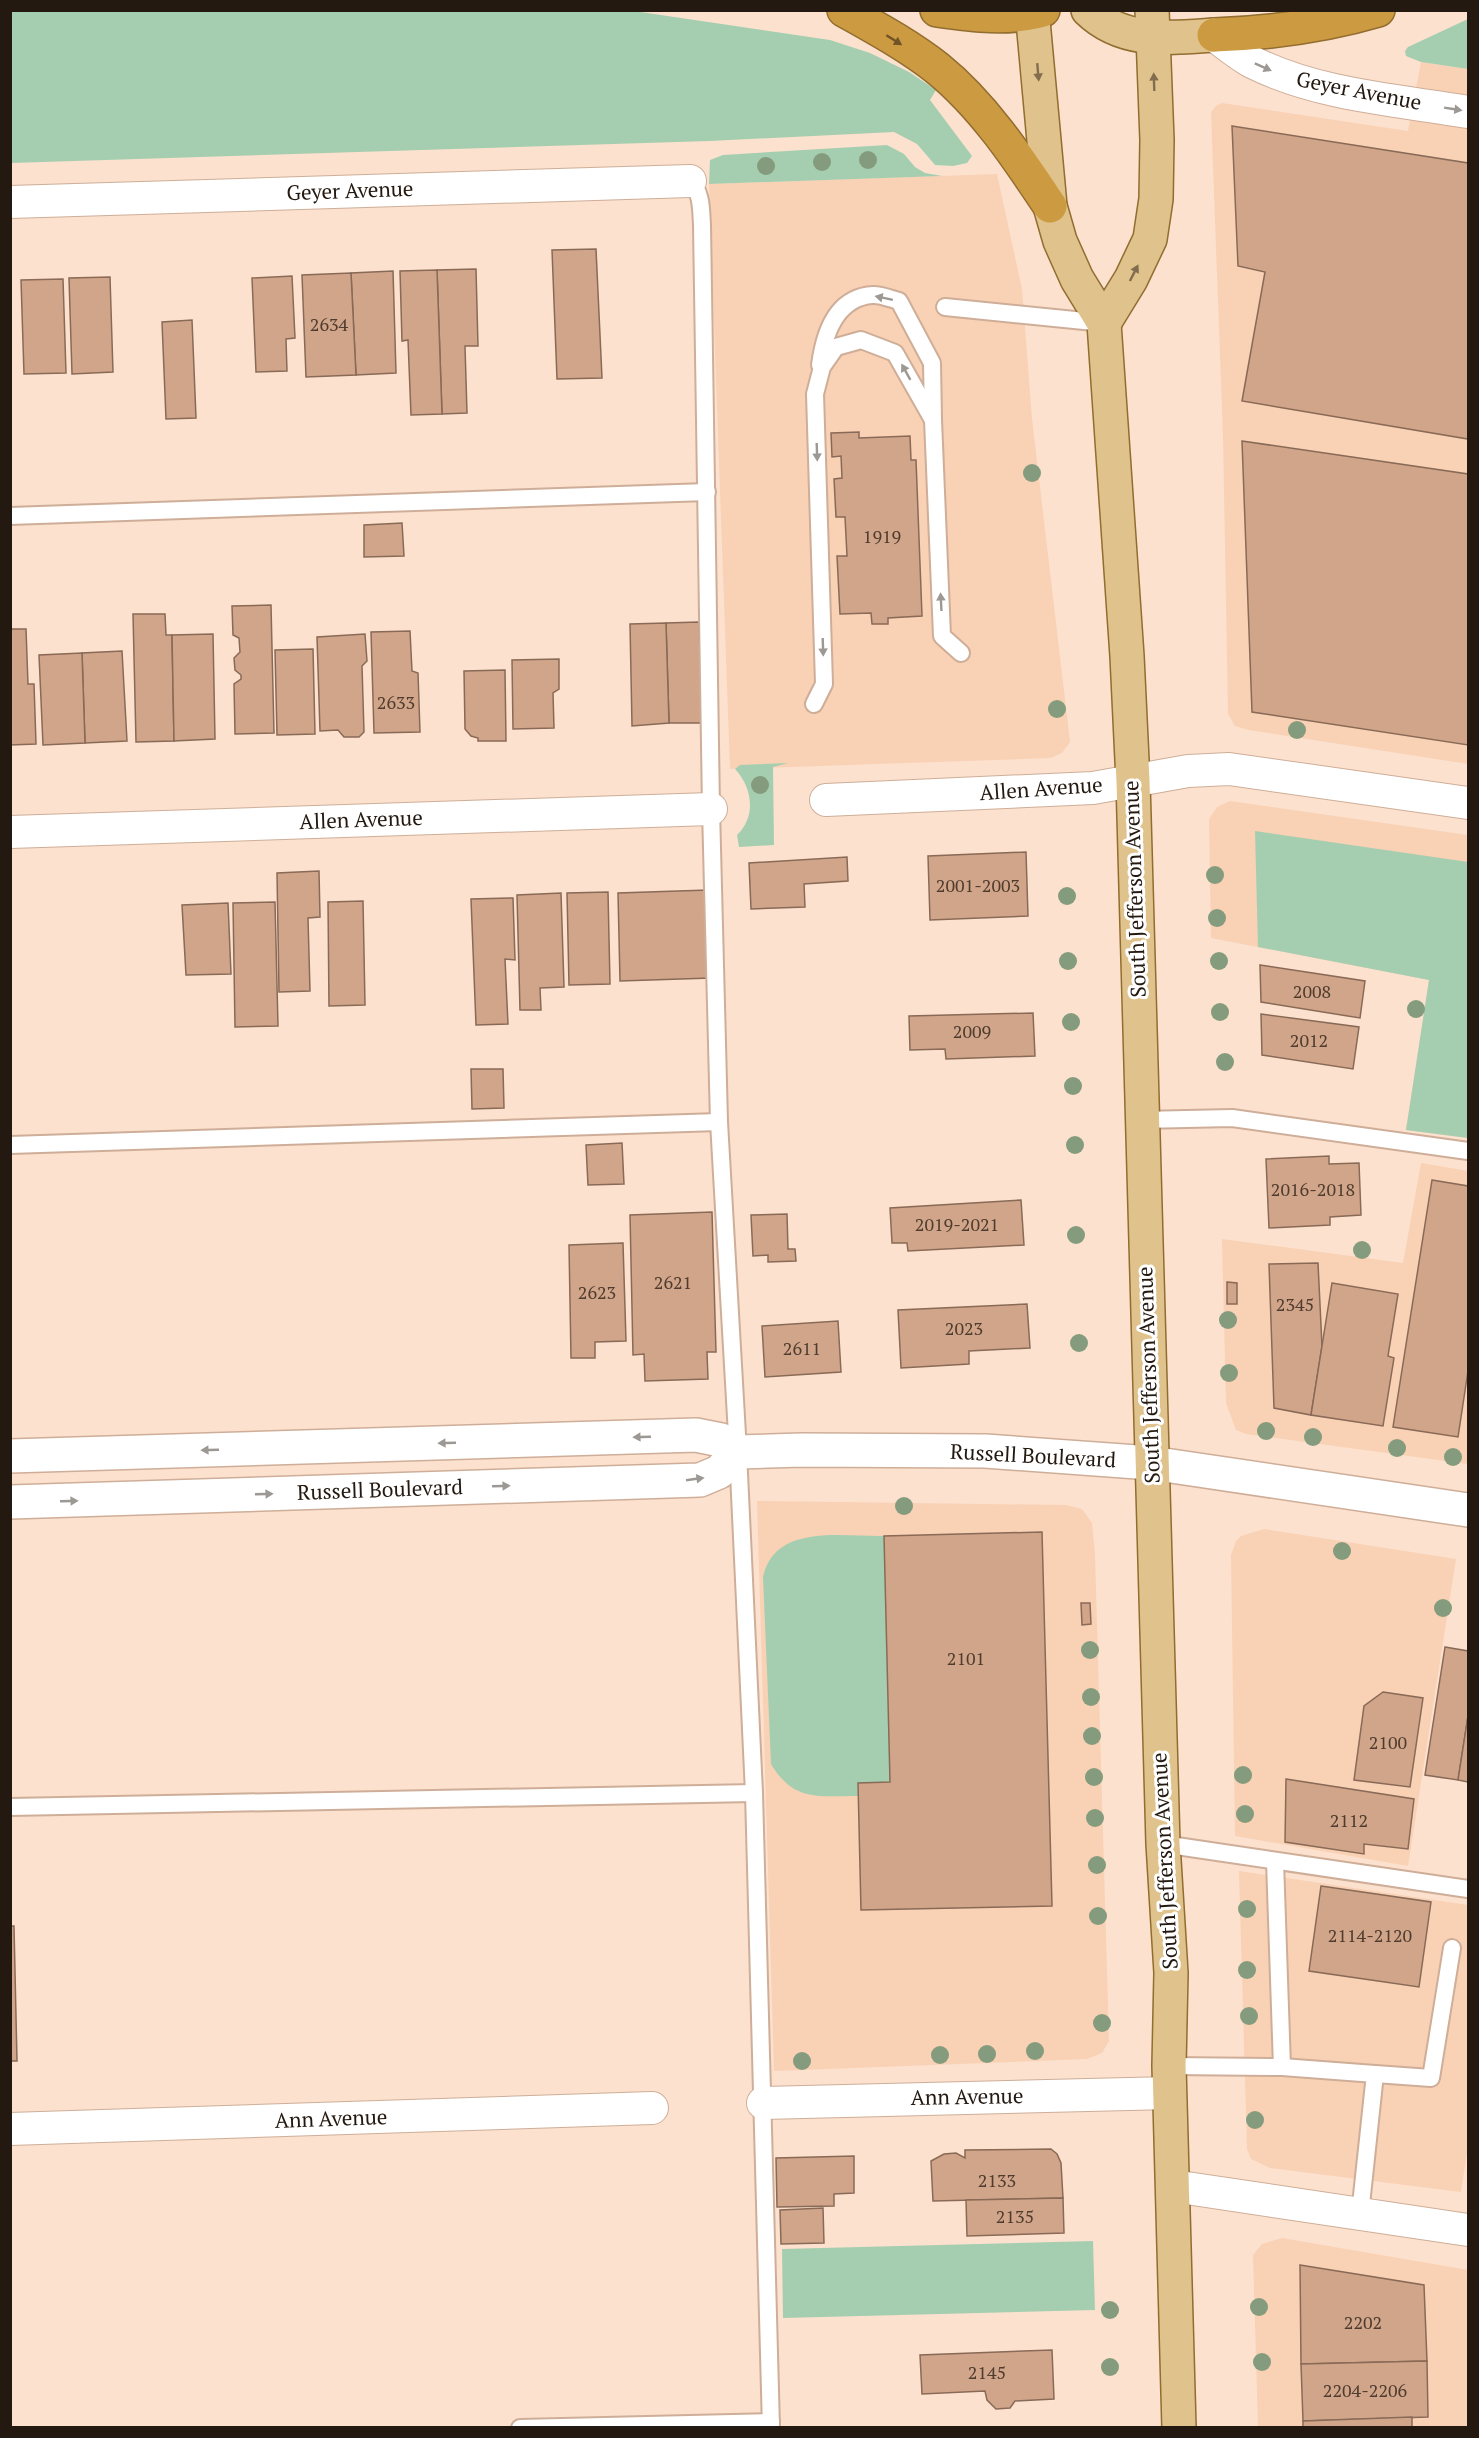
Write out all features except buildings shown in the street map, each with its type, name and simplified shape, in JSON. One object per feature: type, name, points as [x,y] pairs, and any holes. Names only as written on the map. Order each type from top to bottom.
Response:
[{"type":"highway","points":[[844,10],[898,42],[951,80],[997,132],[1050,206]]},
{"type":"highway","points":[[937,10],[966,15],[1001,16],[1036,12]]},
{"type":"highway","points":[[1214,35],[1270,33],[1344,20],[1378,10]]},
{"type":"main road","points":[[1088,10],[1109,27],[1132,35],[1152,24],[1214,35]]},
{"type":"main road","name":"South Jefferson Avenue","points":[[1036,12],[1050,206],[1060,241],[1077,279],[1104,323],[1127,656],[1133,781],[1163,1844],[1171,1974],[1170,2079],[1179,2427]]},
{"type":"main road","points":[[1104,323],[1131,279],[1150,239],[1156,199],[1157,140],[1152,24]]},
{"type":"main road","name":"Russell Boulevard","points":[[10,1456],[696,1435],[721,1440],[738,1452],[984,1451],[1151,1463],[1468,1510]]},
{"type":"main road","name":"Russell Boulevard","points":[[10,1502],[700,1480],[719,1472],[738,1452]]},
{"type":"street","name":"Geyer Avenue","points":[[1214,35],[1250,61],[1290,78],[1338,90],[1468,112]]},
{"type":"street","name":"Geyer Avenue","points":[[10,202],[690,181]]},
{"type":"street","name":"Allen Avenue","points":[[826,800],[1093,788],[1188,771],[1229,769],[1468,803]]},
{"type":"street","name":"Allen Avenue","points":[[10,831],[711,809]]},
{"type":"street","name":"Ann Avenue","points":[[763,2103],[1170,2079]]},
{"type":"street","name":"Ann Avenue","points":[[10,2129],[652,2108]]},
{"type":"street","points":[[1173,2187],[1468,2230]]},
{"type":"lane","points":[[520,2427],[771,2425],[753,1792],[738,1452],[719,1122],[711,809],[702,225],[697,187],[690,181]]},
{"type":"lane","points":[[814,704],[824,684],[815,394],[822,349],[829,325],[848,303],[872,295],[899,301],[932,363],[942,636],[961,652]]},
{"type":"lane","points":[[945,307],[1104,323]]},
{"type":"lane","points":[[815,394],[822,367],[836,346],[861,340],[895,354],[933,420]]},
{"type":"lane","points":[[10,516],[707,492]]},
{"type":"lane","points":[[1142,1120],[1232,1118],[1468,1151]]},
{"type":"lane","points":[[10,1145],[719,1122]]},
{"type":"lane","points":[[10,1806],[753,1792]]},
{"type":"lane","points":[[1163,1844],[1468,1889]]},
{"type":"lane","points":[[1275,1860],[1282,2067]]},
{"type":"lane","points":[[1170,2079],[1282,2067],[1431,2078],[1452,1948]]},
{"type":"lane","points":[[1360,2214],[1375,2074]]},
{"type":"shaded area","points":[[1421,62],[1468,69],[1468,764],[1249,730],[1235,726],[1228,714],[1223,436],[1211,112],[1222,103],[1408,131]]},
{"type":"shaded area","points":[[997,174],[1022,289],[1032,419],[1070,742],[1062,753],[1051,758],[730,769],[709,184]]},
{"type":"shaded area","points":[[1230,801],[1468,835],[1468,1138],[1406,1130],[1429,980],[1211,938],[1209,819],[1217,807]]},
{"type":"shaded area","points":[[1421,1163],[1468,1171],[1468,1464],[1246,1434],[1236,1430],[1226,1403],[1222,1239],[1403,1263]]},
{"type":"shaded area","points":[[757,1501],[1066,1505],[1082,1509],[1092,1523],[1095,1555],[1109,2041],[1102,2053],[1087,2059],[774,2071]]},
{"type":"shaded area","points":[[1264,1529],[1456,1559],[1408,1866],[1235,1836],[1231,1555],[1236,1541],[1241,1536]]},
{"type":"shaded area","points":[[1239,1871],[1468,1905],[1468,2146],[1461,2192],[1270,2168],[1251,2159],[1247,2149]]},
{"type":"shaded area","points":[[1282,2238],[1468,2270],[1468,2427],[1258,2427],[1253,2255],[1262,2244]]},
{"type":"green space","points":[[627,10],[830,40],[870,53],[909,72],[936,90],[930,100],[972,156],[967,163],[953,166],[935,165],[917,144],[894,132],[710,141],[11,163],[11,11]]},
{"type":"green space","points":[[1468,19],[1468,69],[1421,62],[1406,56],[1405,51],[1408,47]]},
{"type":"green space","points":[[887,145],[904,154],[915,167],[925,173],[942,176],[709,184],[710,160],[723,155]]},
{"type":"green space","points":[[788,763],[773,767],[774,845],[739,847],[737,835],[748,819],[750,802],[745,784],[735,769],[740,765]]},
{"type":"green space","points":[[1255,831],[1468,862],[1468,1138],[1406,1130],[1429,980],[1258,947]]},
{"type":"green space","points":[[830,1535],[884,1536],[890,1782],[858,1783],[858,1796],[819,1796],[798,1791],[780,1776],[771,1764],[763,1577],[770,1560],[781,1548],[795,1541]]},
{"type":"green space","points":[[1093,2241],[1095,2310],[783,2318],[782,2249]]}]
